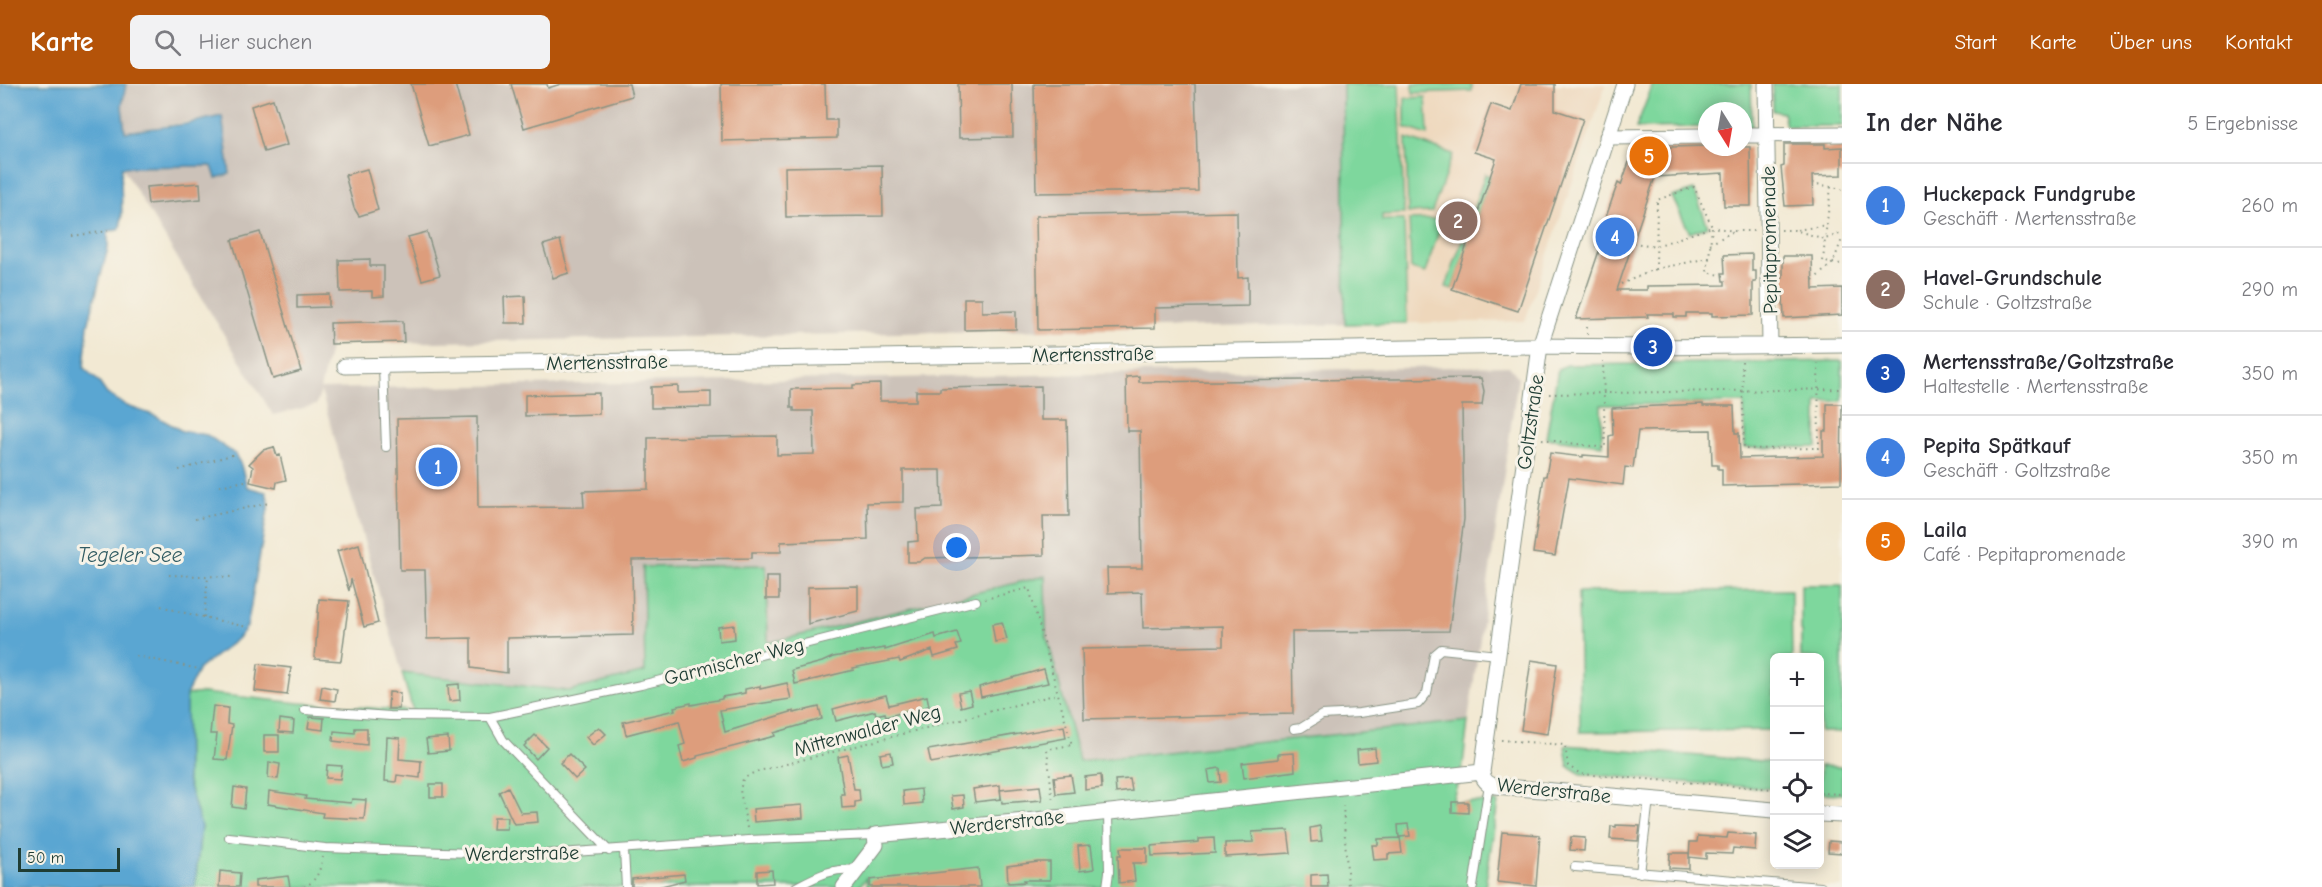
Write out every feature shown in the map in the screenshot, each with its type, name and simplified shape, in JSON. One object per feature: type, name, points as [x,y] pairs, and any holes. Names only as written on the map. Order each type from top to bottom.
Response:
[{"type":"street","name":"Goltzstraße","points":[[1486,778],[1498,655],[1540,346],[1625,84]]},
{"type":"street","name":"Pepitapromenade","points":[[1766,84],[1770,346]]},
{"type":"street","points":[[1752,135],[1842,134]]},
{"type":"street","points":[[1607,137],[1698,136]]},
{"type":"street","name":"Mertensstraße","points":[[345,366],[1540,346],[1842,345]]},
{"type":"street","name":"Werderstraße","points":[[875,835],[1486,778],[1588,795],[1770,810]]},
{"type":"street","points":[[1824,814],[1842,815]]},
{"type":"street","points":[[844,887],[876,845],[875,835]]},
{"type":"lane","points":[[383,366],[386,447]]},
{"type":"lane","name":"Garmischer Weg","points":[[305,710],[390,716],[490,717],[641,685],[976,601]]},
{"type":"lane","points":[[1294,729],[1301,728],[1322,715],[1359,713],[1418,704],[1427,693],[1434,655],[1441,649],[1498,655]]},
{"type":"lane","points":[[490,717],[503,740],[609,851]]},
{"type":"lane","points":[[1473,887],[1486,778]]},
{"type":"lane","points":[[1640,873],[1649,799]]},
{"type":"lane","points":[[1107,887],[1108,812]]},
{"type":"lane","name":"Werderstraße","points":[[229,837],[325,848],[530,855],[748,840],[875,835]]},
{"type":"lane","points":[[624,849],[626,887]]},
{"type":"lane","points":[[1575,867],[1821,887]]},
{"type":"lane","points":[[796,887],[824,872],[844,868],[857,870]]},
{"type":"path","points":[[1812,183],[1842,189]]},
{"type":"path","points":[[1656,269],[1657,200],[1694,187],[1712,227],[1707,272],[1725,276]]},
{"type":"path","points":[[1831,187],[1823,262],[1842,264]]},
{"type":"path","points":[[1633,243],[1656,246],[1712,227],[1734,231],[1768,231],[1827,225]]},
{"type":"path","points":[[1794,230],[1825,238],[1842,233]]},
{"type":"path","points":[[72,236],[108,231]]},
{"type":"path","points":[[1710,244],[1734,231]]},
{"type":"path","points":[[1813,279],[1833,263],[1842,240]]},
{"type":"path","points":[[1621,284],[1656,269],[1709,258]]},
{"type":"path","points":[[1742,358],[1744,449],[1819,448],[1818,356]]},
{"type":"path","points":[[1542,439],[1605,448],[1604,361]]},
{"type":"path","points":[[1549,394],[1842,389]]},
{"type":"path","points":[[179,470],[235,454]]},
{"type":"path","points":[[220,486],[245,481]]},
{"type":"path","points":[[195,519],[269,503]]},
{"type":"path","points":[[169,575],[234,577]]},
{"type":"path","points":[[204,617],[208,577]]},
{"type":"path","points":[[976,601],[1029,588],[1072,745],[1042,750]]},
{"type":"path","points":[[161,606],[247,627]]},
{"type":"path","points":[[136,656],[199,669]]},
{"type":"path","name":"Mittenwalder Weg","points":[[748,840],[740,790],[743,779],[755,772],[1058,694]]},
{"type":"path","points":[[1501,740],[1564,746],[1568,766],[1581,774],[1770,789]]},
{"type":"path","points":[[1047,749],[1055,817]]},
{"type":"path","points":[[1824,793],[1842,794]]},
{"type":"path","points":[[1343,805],[1348,887]]},
{"type":"path","points":[[304,887],[313,883],[325,848]]},
{"type":"shaded area","points":[[126,84],[1385,84],[1361,324],[331,344],[320,389],[1509,366],[1518,377],[1468,721],[1079,761],[1046,633],[1044,576],[767,643],[644,567],[645,672],[569,691],[402,673],[321,391],[316,405],[273,415],[122,167],[212,166],[222,116],[125,132],[122,106]]},
{"type":"shaded area","points":[[1385,84],[1606,84],[1525,321],[1361,324]]},
{"type":"green space","points":[[1343,84],[1399,84],[1404,214],[1382,215],[1382,220],[1404,220],[1407,323],[1345,324]]},
{"type":"green space","points":[[1413,84],[1472,84],[1472,91],[1413,93]]},
{"type":"green space","points":[[1653,84],[1751,84],[1751,102],[1698,102],[1698,127],[1636,128]]},
{"type":"green space","points":[[1772,84],[1842,84],[1842,126],[1786,126],[1783,113],[1773,111]]},
{"type":"green space","points":[[1426,97],[1428,135],[1406,128],[1405,125],[1405,98]]},
{"type":"green space","points":[[1406,138],[1453,154],[1432,212],[1408,213]]},
{"type":"green space","points":[[1485,174],[1490,176],[1470,238],[1464,236]]},
{"type":"green space","points":[[1694,190],[1708,226],[1690,233],[1672,197]]},
{"type":"green space","points":[[1443,219],[1425,273],[1411,269],[1409,220]]},
{"type":"green space","points":[[1462,241],[1468,243],[1452,289],[1446,287]]},
{"type":"green space","points":[[1842,361],[1842,401],[1817,402],[1817,447],[1745,448],[1744,403],[1601,405],[1602,445],[1546,438],[1558,369],[1567,365]]},
{"type":"green space","points":[[766,565],[768,643],[1045,576],[1046,633],[1079,761],[1468,721],[1463,764],[1452,802],[1498,802],[1485,887],[867,887],[866,878],[859,887],[195,887],[201,826],[187,779],[186,695],[203,693],[413,711],[402,673],[569,691],[645,672],[643,567]]},
{"type":"green space","points":[[1801,585],[1842,585],[1842,732],[1824,732],[1824,653],[1801,653]]},
{"type":"green space","points":[[1791,590],[1792,653],[1770,653],[1770,730],[1580,732],[1578,592]]},
{"type":"green space","points":[[1565,745],[1770,762],[1770,789],[1581,774],[1568,766]]},
{"type":"green space","points":[[1824,766],[1842,767],[1842,794],[1824,793]]},
{"type":"water","name":"Tegeler See","points":[[0,84],[126,84],[122,106],[125,132],[185,124],[222,116],[230,174],[216,178],[212,166],[122,167],[121,224],[119,230],[108,231],[108,248],[88,325],[84,368],[98,381],[107,394],[127,406],[156,416],[182,431],[207,435],[235,454],[241,465],[247,487],[266,492],[269,503],[247,627],[237,639],[199,669],[186,695],[187,779],[201,826],[195,887],[0,887]]},
{"type":"building","points":[[411,84],[455,84],[469,135],[429,146]]},
{"type":"building","points":[[511,84],[547,84],[548,88],[561,84],[629,84],[632,96],[524,128]]},
{"type":"building","points":[[721,84],[825,84],[826,120],[837,120],[837,138],[722,141]]},
{"type":"building","points":[[958,84],[1012,84],[1013,137],[959,138]]},
{"type":"building","points":[[1034,84],[1195,84],[1198,191],[1036,193]]},
{"type":"building","points":[[1521,84],[1555,84],[1555,110],[1583,119],[1518,311],[1452,289],[1496,159],[1474,152],[1491,104],[1512,111]]},
{"type":"building","points":[[273,99],[287,145],[264,152],[251,106]]},
{"type":"building","points":[[1784,144],[1825,144],[1825,148],[1842,147],[1842,175],[1812,176],[1813,205],[1785,206],[1781,167],[1784,166]]},
{"type":"building","points":[[1698,146],[1698,156],[1750,156],[1751,206],[1724,206],[1723,173],[1655,177],[1617,290],[1647,290],[1647,286],[1725,285],[1722,273],[1725,273],[1724,255],[1752,254],[1752,271],[1756,271],[1756,282],[1753,282],[1753,315],[1712,316],[1712,313],[1686,313],[1686,317],[1674,317],[1674,314],[1647,314],[1648,317],[1576,319],[1600,248],[1596,246],[1618,183],[1621,185],[1634,148]]},
{"type":"building","points":[[882,165],[883,216],[786,217],[785,167]]},
{"type":"building","points":[[367,169],[378,210],[359,216],[354,208],[345,175]]},
{"type":"building","points":[[200,183],[201,199],[148,204],[146,187]]},
{"type":"building","points":[[1237,212],[1238,278],[1248,277],[1248,306],[1155,308],[1155,328],[1038,330],[1036,216]]},
{"type":"building","points":[[260,232],[301,371],[273,379],[232,240]]},
{"type":"building","points":[[427,232],[440,275],[422,280],[408,237]]},
{"type":"building","points":[[560,240],[569,273],[553,278],[543,245]]},
{"type":"building","points":[[1783,256],[1812,256],[1813,289],[1842,288],[1842,315],[1784,318],[1783,296],[1780,296]]},
{"type":"building","points":[[370,259],[370,266],[384,266],[384,296],[372,297],[372,291],[340,292],[339,260]]},
{"type":"building","points":[[329,294],[329,307],[297,308],[297,295]]},
{"type":"building","points":[[525,296],[526,323],[505,323],[504,297]]},
{"type":"building","points":[[964,298],[982,298],[982,312],[1016,311],[1016,329],[964,330]]},
{"type":"building","points":[[403,321],[404,342],[331,344],[330,323]]},
{"type":"building","points":[[1139,376],[1139,382],[1481,378],[1484,391],[1482,405],[1462,405],[1464,519],[1449,631],[1292,632],[1293,714],[1084,719],[1082,649],[1223,646],[1223,626],[1143,628],[1142,592],[1108,593],[1107,568],[1142,568],[1140,431],[1127,431],[1126,377]]},
{"type":"building","points":[[880,384],[880,401],[916,401],[916,391],[940,391],[940,388],[1041,386],[1041,420],[1067,420],[1069,516],[1043,516],[1044,555],[925,558],[919,562],[908,562],[908,542],[918,541],[917,509],[942,508],[941,470],[903,470],[903,502],[867,503],[868,539],[781,542],[781,552],[752,552],[752,558],[632,560],[633,635],[507,638],[507,673],[471,668],[471,638],[427,639],[425,570],[400,570],[397,419],[477,417],[478,508],[584,507],[583,491],[648,489],[648,438],[777,436],[777,455],[814,454],[813,411],[794,411],[794,408],[791,408],[791,389],[853,388],[853,385]]},
{"type":"building","points":[[678,386],[678,393],[711,392],[711,407],[651,408],[651,387]]},
{"type":"building","points":[[599,393],[599,414],[525,416],[525,395]]},
{"type":"building","points":[[1703,404],[1703,406],[1734,406],[1735,433],[1739,433],[1740,458],[1823,456],[1823,431],[1827,431],[1827,404],[1842,404],[1841,483],[1722,486],[1722,469],[1718,469],[1718,465],[1712,465],[1711,430],[1638,431],[1633,468],[1625,467],[1623,485],[1569,478],[1555,556],[1533,553],[1544,476],[1546,476],[1550,453],[1609,457],[1609,436],[1613,435],[1612,408]]},
{"type":"building","points":[[274,447],[277,456],[280,455],[286,480],[277,482],[276,488],[250,482],[253,467],[249,464],[263,450]]},
{"type":"building","points":[[359,544],[378,623],[364,627],[351,579],[349,591],[337,551]]},
{"type":"building","points":[[766,577],[779,577],[779,599],[766,599]]},
{"type":"building","points":[[858,586],[858,611],[808,624],[808,587]]},
{"type":"building","points":[[319,599],[349,601],[341,661],[315,659]]},
{"type":"building","points":[[1002,622],[1007,639],[995,642],[992,624]]},
{"type":"building","points":[[734,625],[735,639],[719,641],[718,627]]},
{"type":"building","points":[[957,632],[961,644],[956,645],[958,650],[934,657],[932,650],[900,662],[899,659],[853,668],[854,670],[795,684],[792,670],[833,657],[885,648],[885,650],[935,634],[936,638]]},
{"type":"building","points":[[1531,660],[1557,664],[1547,734],[1521,730]]},
{"type":"building","points":[[258,664],[291,668],[287,695],[255,691]]},
{"type":"building","points":[[1044,669],[1048,683],[981,697],[979,687]]},
{"type":"building","points":[[787,683],[791,699],[720,710],[725,732],[794,711],[794,713],[819,707],[822,719],[774,733],[775,736],[697,756],[697,758],[683,762],[679,746],[685,744],[679,721],[626,735],[623,722],[675,710],[674,707],[745,693],[745,689],[760,686],[760,689]]},
{"type":"building","points":[[459,684],[460,700],[449,701],[448,685]]},
{"type":"building","points":[[322,686],[337,689],[335,701],[320,699]]},
{"type":"building","points":[[969,691],[972,704],[961,707],[958,693]]},
{"type":"building","points":[[389,692],[400,693],[399,709],[388,709]]},
{"type":"building","points":[[886,695],[889,705],[927,696],[929,706],[925,707],[928,717],[913,720],[911,710],[886,717],[885,713],[876,715],[875,711],[836,721],[833,709]]},
{"type":"building","points":[[213,706],[228,708],[227,724],[232,725],[227,760],[214,759],[217,734],[210,734]]},
{"type":"building","points":[[310,717],[324,718],[323,730],[308,728]]},
{"type":"building","points":[[280,719],[294,721],[293,733],[279,732]]},
{"type":"building","points":[[1064,726],[1066,738],[931,763],[928,750]]},
{"type":"building","points":[[599,727],[606,734],[593,745],[586,737]]},
{"type":"building","points":[[355,728],[367,728],[367,745],[333,741],[334,731],[355,733]]},
{"type":"building","points":[[264,735],[279,735],[279,752],[264,752]]},
{"type":"building","points":[[535,735],[547,747],[536,759],[524,746]]},
{"type":"building","points":[[387,737],[400,738],[399,759],[421,761],[420,778],[397,775],[396,782],[385,781]]},
{"type":"building","points":[[448,737],[449,751],[428,753],[426,739]]},
{"type":"building","points":[[1375,748],[1376,761],[1358,763],[1357,750]]},
{"type":"building","points":[[891,752],[893,763],[882,765],[880,754]]},
{"type":"building","points":[[1294,753],[1295,771],[1244,778],[1242,763],[1278,759],[1278,754]]},
{"type":"building","points":[[569,754],[585,770],[575,779],[560,763]]},
{"type":"building","points":[[848,755],[854,789],[859,789],[860,801],[855,802],[855,807],[842,808],[841,794],[844,794],[838,757]]},
{"type":"building","points":[[269,762],[280,764],[278,779],[268,778]]},
{"type":"building","points":[[327,765],[342,766],[340,779],[326,778]]},
{"type":"building","points":[[1220,768],[1221,782],[1210,783],[1208,770]]},
{"type":"building","points":[[1071,775],[1074,792],[1056,794],[1054,777]]},
{"type":"building","points":[[1101,775],[1102,788],[1085,790],[1085,777]]},
{"type":"building","points":[[1130,779],[1132,791],[1116,793],[1115,780]]},
{"type":"building","points":[[430,784],[443,784],[443,797],[430,797]]},
{"type":"building","points":[[1000,785],[1001,799],[975,802],[973,789]]},
{"type":"building","points":[[1040,786],[1042,800],[1002,803],[1000,790]]},
{"type":"building","points":[[234,787],[246,789],[244,809],[232,807]]},
{"type":"building","points":[[508,787],[521,813],[537,812],[538,822],[514,824],[499,792]]},
{"type":"building","points":[[921,789],[922,803],[904,805],[903,791]]},
{"type":"building","points":[[269,791],[306,796],[305,799],[351,803],[352,799],[366,800],[364,819],[322,817],[323,813],[268,804]]},
{"type":"building","points":[[963,795],[964,807],[953,809],[951,796]]},
{"type":"building","points":[[1452,802],[1468,802],[1468,813],[1452,812]]},
{"type":"building","points":[[802,805],[803,818],[754,822],[753,809]]},
{"type":"building","points":[[494,817],[508,817],[507,829],[493,829]]},
{"type":"building","points":[[1408,824],[1410,836],[1400,837],[1402,853],[1388,854],[1388,859],[1374,860],[1372,845],[1378,845],[1378,839],[1399,838],[1398,825]]},
{"type":"building","points":[[1616,825],[1640,826],[1638,841],[1610,839],[1611,826],[1616,827]]},
{"type":"building","points":[[1320,826],[1322,841],[1311,842],[1310,828]]},
{"type":"building","points":[[1288,830],[1291,853],[1225,857],[1225,843],[1253,842],[1252,832]]},
{"type":"building","points":[[1502,832],[1540,835],[1536,886],[1497,882]]},
{"type":"building","points":[[1728,833],[1756,835],[1755,850],[1733,848],[1732,854],[1706,853],[1706,859],[1689,857],[1690,842],[1697,842],[1698,836],[1727,838]]},
{"type":"building","points":[[1571,837],[1585,838],[1584,851],[1570,850]]},
{"type":"building","points":[[1214,838],[1215,853],[1152,856],[1151,846],[1199,842],[1199,839]]},
{"type":"building","points":[[1829,841],[1842,842],[1842,853],[1828,852]]},
{"type":"building","points":[[1091,845],[1094,869],[1080,871],[1078,846]]},
{"type":"building","points":[[1120,848],[1147,848],[1147,863],[1133,863],[1135,881],[1119,883]]},
{"type":"building","points":[[1670,853],[1689,853],[1689,869],[1669,868]]},
{"type":"building","points":[[1050,862],[1050,880],[1024,880],[1025,882],[1008,883],[1007,866]]},
{"type":"building","points":[[978,868],[980,887],[870,887],[870,880]]},
{"type":"building","points":[[772,870],[773,883],[757,884],[757,871]]},
{"type":"building","points":[[220,871],[240,873],[239,887],[219,887]]},
{"type":"building","points":[[684,874],[685,880],[658,887],[632,887],[632,879]]},
{"type":"building","points":[[1327,874],[1328,887],[1311,887],[1311,875]]},
{"type":"building","points":[[288,876],[290,887],[255,887],[255,880]]},
{"type":"place","name":"Laila","points":[[1649,156]]},
{"type":"place","name":"Havel-Grundschule","points":[[1458,221]]},
{"type":"place","name":"Pepita Spätkauf","points":[[1615,237]]},
{"type":"place","name":"Mertensstraße/Goltzstraße","points":[[1653,347]]},
{"type":"place","name":"Huckepack Fundgrube","points":[[438,467]]}]
